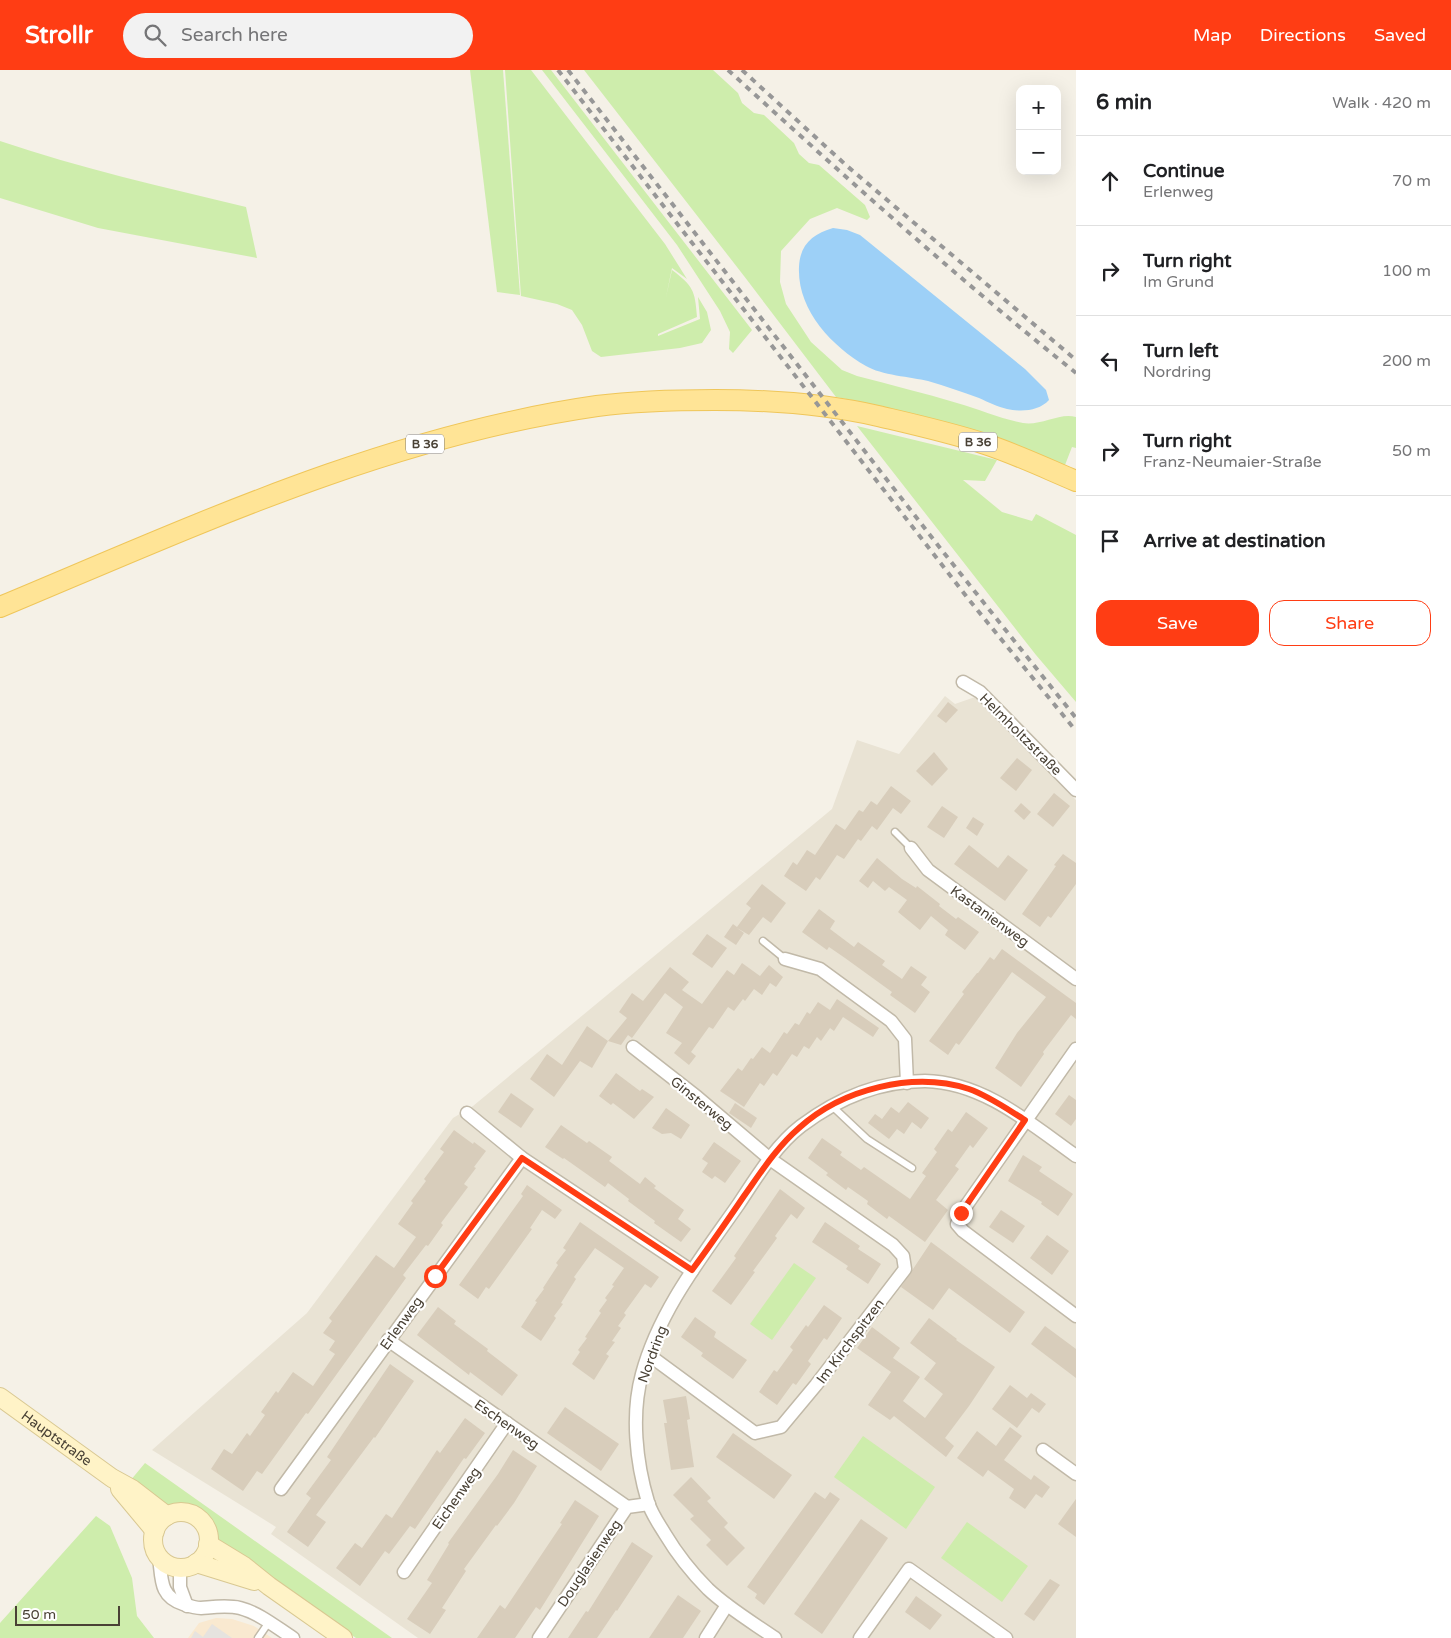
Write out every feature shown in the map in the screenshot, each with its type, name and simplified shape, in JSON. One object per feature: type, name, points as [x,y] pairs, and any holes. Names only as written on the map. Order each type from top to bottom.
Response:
[{"type":"main road","name":"B 36","points":[[0,608],[205,521],[307,481],[458,434],[526,418],[600,406],[674,400],[747,400],[800,404],[876,416],[983,443],[1076,481]]},
{"type":"street","name":"Helmholtzstraße","points":[[963,682],[980,692],[1076,790]]},
{"type":"street","name":"Kastanienweg","points":[[911,848],[928,870],[1076,979]]},
{"type":"street","points":[[785,959],[820,969],[891,1021],[905,1039],[907,1083]]},
{"type":"street","name":"Ginsterweg","points":[[633,1047],[770,1159]]},
{"type":"street","points":[[1076,1049],[961,1213],[957,1224],[963,1231],[1076,1316]]},
{"type":"street","name":"Nordring","points":[[775,1638],[727,1605],[707,1588],[675,1550],[648,1504],[637,1444],[638,1398],[642,1374],[661,1325],[692,1270],[770,1159],[799,1127],[843,1099],[871,1089],[907,1083],[933,1082],[970,1090],[1000,1104],[1076,1156]]},
{"type":"street","points":[[467,1113],[522,1158],[692,1270]]},
{"type":"street","name":"Erlenweg","points":[[281,1489],[522,1158]]},
{"type":"street","name":"Im Kirchspitzen","points":[[649,1355],[755,1432],[781,1427],[816,1385],[905,1269],[903,1256],[893,1245],[770,1159]]},
{"type":"street","name":"Eschenweg","points":[[388,1340],[626,1507]]},
{"type":"street","name":"Hauptstraße","points":[[0,1397],[112,1478],[132,1489],[167,1516]]},
{"type":"street","name":"Eichenweg","points":[[404,1572],[507,1423]]},
{"type":"street","points":[[1043,1450],[1076,1474]]},
{"type":"street","name":"Hauptstraße","points":[[112,1478],[154,1531],[154,1548],[159,1557]]},
{"type":"street","name":"Douglasienweg","points":[[539,1638],[626,1507],[648,1504]]},
{"type":"street","points":[[154,1531],[167,1516],[179,1513],[196,1518],[204,1526],[208,1538],[206,1552],[188,1566],[180,1588],[187,1606]]},
{"type":"street","points":[[208,1544],[244,1566],[343,1638]]},
{"type":"street","points":[[159,1557],[168,1565],[227,1571],[269,1586]]},
{"type":"street","points":[[159,1557],[163,1587],[167,1596],[175,1602],[198,1608],[226,1606],[239,1608],[252,1612],[293,1638]]},
{"type":"street","points":[[860,1638],[909,1569],[1006,1638]]},
{"type":"street","points":[[706,1638],[727,1605]]},
{"type":"lane","points":[[895,832],[911,848]]},
{"type":"lane","points":[[763,941],[785,959]]},
{"type":"lane","points":[[832,1106],[867,1139],[912,1168]]},
{"type":"lane","points":[[258,1638],[269,1622]]},
{"type":"shaded area","points":[[945,696],[955,704],[975,697],[1076,800],[1076,1638],[418,1638],[271,1534],[276,1527],[152,1450],[307,1313],[453,1118],[473,1106],[832,809],[857,740],[899,754]]},
{"type":"shaded area","points":[[216,1618],[232,1619],[254,1626],[272,1638],[188,1638],[199,1623]]},
{"type":"shaded area","points":[[212,1624],[232,1638],[191,1638],[195,1631],[203,1637]]},
{"type":"green space","points":[[470,70],[503,70],[520,295],[497,292]]},
{"type":"green space","points":[[505,70],[531,70],[665,244],[687,279],[672,268],[666,297],[672,270],[692,289],[697,317],[658,334],[658,336],[700,319],[698,297],[707,312],[711,330],[702,343],[680,348],[601,357],[592,351],[582,325],[572,310],[557,304],[521,296]]},
{"type":"green space","points":[[542,70],[551,70],[752,330],[733,353],[729,349],[730,332],[720,311],[677,245]]},
{"type":"green space","points":[[584,70],[713,70],[738,93],[742,103],[754,113],[764,115],[794,143],[799,154],[809,163],[819,165],[865,205],[870,217],[867,220],[837,208],[810,219],[781,251],[780,282],[786,304],[811,342],[842,370],[857,376],[945,399],[1006,419],[1023,423],[1037,423],[1064,416],[1076,417],[1076,448],[1072,447],[1065,465],[952,425],[894,409],[836,397]]},
{"type":"green space","points":[[0,141],[91,168],[246,207],[257,258],[98,228],[0,198]]},
{"type":"green space","points":[[857,426],[997,460],[985,481],[963,480],[1002,512],[1032,521],[1036,514],[1076,535],[1076,702],[1036,655]]},
{"type":"green space","points":[[794,1263],[816,1278],[772,1340],[750,1324]]},
{"type":"green space","points":[[863,1436],[935,1487],[906,1529],[834,1477]]},
{"type":"green space","points":[[145,1463],[392,1638],[356,1638],[215,1540],[204,1521],[195,1513],[165,1508],[130,1481]]},
{"type":"green space","points":[[96,1516],[110,1526],[132,1578],[137,1616],[154,1638],[0,1638],[0,1623]]},
{"type":"green space","points":[[967,1522],[1028,1566],[1002,1602],[941,1558]]},
{"type":"water","points":[[833,228],[847,230],[860,235],[1025,369],[1046,390],[1049,400],[1045,404],[1030,410],[1007,409],[935,383],[872,369],[840,348],[810,312],[800,282],[799,267],[802,252],[809,241],[819,233]]},
{"type":"building","points":[[948,702],[958,710],[946,723],[937,716]]},
{"type":"building","points":[[934,752],[948,769],[932,786],[916,771]]},
{"type":"building","points":[[1017,758],[1032,770],[1016,791],[1000,778]]},
{"type":"building","points":[[891,786],[911,801],[901,814],[893,808],[877,830],[872,826],[861,841],[858,839],[844,859],[837,855],[820,880],[816,877],[806,891],[784,876],[793,862],[797,865],[807,850],[815,855],[836,824],[845,830],[859,810],[863,812],[871,801],[877,805]]},
{"type":"building","points":[[1054,793],[1070,806],[1053,827],[1037,814]]},
{"type":"building","points":[[1021,803],[1031,812],[1024,820],[1014,811]]},
{"type":"building","points":[[942,806],[958,817],[944,838],[927,827]]},
{"type":"building","points":[[973,817],[984,824],[977,836],[966,828]]},
{"type":"building","points":[[969,845],[998,868],[1008,855],[1028,870],[1005,901],[954,864]]},
{"type":"building","points":[[1063,854],[1076,863],[1076,884],[1051,918],[1048,916],[1040,927],[1022,914]]},
{"type":"building","points":[[877,858],[902,879],[916,888],[917,886],[956,919],[958,917],[979,932],[965,950],[945,935],[948,930],[931,916],[920,930],[898,912],[907,900],[889,887],[885,891],[873,881],[868,888],[859,881]]},
{"type":"building","points":[[762,884],[786,903],[771,923],[763,917],[749,935],[737,928],[744,933],[736,945],[724,937],[733,924],[737,927],[751,908],[746,904]]},
{"type":"building","points":[[819,909],[835,921],[830,929],[854,947],[858,942],[885,961],[882,965],[902,979],[911,966],[927,977],[921,985],[930,992],[915,1013],[890,995],[892,992],[845,958],[829,947],[827,950],[802,932]]},
{"type":"building","points":[[707,934],[727,948],[712,968],[692,954]]},
{"type":"building","points":[[1002,949],[1076,1003],[1076,1019],[1071,1015],[1043,1052],[1044,1054],[1021,1087],[995,1068],[1017,1033],[1046,997],[1012,972],[959,1045],[956,1043],[948,1055],[929,1041],[977,973],[990,957],[994,960]]},
{"type":"building","points":[[742,963],[760,976],[769,965],[783,977],[776,987],[770,983],[762,995],[754,989],[734,1011],[728,1007],[713,1029],[709,1027],[691,1052],[696,1056],[689,1065],[674,1053],[682,1043],[666,1033],[683,1007],[665,993],[632,1038],[628,1035],[621,1045],[608,1041],[627,1018],[619,1012],[632,993],[643,1001],[670,967],[689,982],[682,990],[702,1004],[727,970],[734,975]]},
{"type":"building","points":[[837,999],[879,1028],[873,1037],[843,1017],[834,1031],[830,1028],[821,1041],[817,1037],[809,1049],[804,1046],[797,1057],[792,1054],[777,1076],[773,1073],[764,1086],[760,1083],[744,1107],[720,1091],[738,1068],[742,1071],[762,1047],[770,1053],[784,1032],[787,1034],[795,1023],[799,1025],[807,1012],[810,1014],[818,1002],[830,1010]]},
{"type":"building","points":[[587,1026],[608,1041],[592,1068],[580,1061],[554,1097],[530,1079],[547,1054],[562,1065]]},
{"type":"building","points":[[616,1073],[640,1091],[642,1089],[654,1097],[634,1119],[613,1103],[611,1105],[599,1096]]},
{"type":"building","points":[[511,1093],[534,1109],[521,1128],[498,1112]]},
{"type":"building","points":[[1069,1095],[1076,1100],[1076,1119],[1071,1126],[1055,1114]]},
{"type":"building","points":[[908,1102],[929,1118],[921,1129],[912,1122],[904,1134],[897,1129],[889,1139],[868,1123],[875,1114],[882,1119],[891,1107],[899,1113]]},
{"type":"building","points":[[735,1103],[757,1118],[751,1128],[729,1113]]},
{"type":"building","points":[[666,1108],[690,1125],[681,1139],[671,1133],[662,1134],[652,1128]]},
{"type":"building","points":[[966,1112],[988,1128],[973,1148],[970,1145],[955,1166],[959,1169],[936,1200],[948,1210],[925,1242],[889,1216],[887,1219],[867,1204],[868,1201],[848,1187],[846,1190],[808,1158],[822,1138],[842,1152],[840,1155],[861,1170],[864,1167],[910,1199],[926,1176],[922,1173],[937,1152],[934,1149],[948,1129],[952,1132]]},
{"type":"building","points":[[561,1125],[612,1157],[609,1161],[640,1184],[645,1177],[656,1186],[654,1188],[684,1210],[678,1219],[691,1229],[681,1242],[654,1223],[655,1221],[608,1183],[605,1187],[545,1147]]},
{"type":"building","points":[[454,1130],[486,1151],[464,1184],[468,1187],[441,1223],[443,1225],[428,1246],[426,1245],[403,1275],[406,1278],[308,1414],[306,1413],[262,1474],[257,1471],[243,1491],[211,1469],[224,1449],[232,1454],[247,1433],[250,1436],[265,1415],[261,1412],[293,1372],[313,1386],[335,1354],[329,1350],[335,1341],[323,1333],[332,1321],[329,1318],[376,1255],[394,1268],[416,1237],[398,1224],[413,1203],[411,1201],[426,1181],[424,1179],[444,1152],[440,1149]]},
{"type":"building","points":[[714,1142],[741,1161],[725,1183],[715,1176],[712,1179],[702,1172],[708,1163],[702,1159]]},
{"type":"building","points":[[1023,1155],[1042,1167],[1039,1171],[1073,1194],[1058,1216],[1041,1204],[1042,1202],[1008,1181]]},
{"type":"building","points":[[527,1185],[562,1210],[555,1219],[542,1210],[530,1228],[532,1229],[507,1264],[489,1289],[486,1287],[478,1299],[459,1285],[523,1196],[521,1194]]},
{"type":"building","points":[[780,1189],[805,1208],[797,1219],[791,1214],[775,1236],[777,1238],[753,1271],[755,1272],[731,1305],[712,1291],[736,1258],[734,1256]]},
{"type":"building","points":[[1001,1210],[1025,1226],[1013,1243],[989,1227]]},
{"type":"building","points":[[580,1222],[659,1277],[651,1288],[645,1284],[624,1313],[626,1315],[618,1326],[621,1328],[612,1341],[615,1342],[606,1354],[609,1356],[594,1380],[572,1364],[580,1352],[578,1350],[587,1338],[585,1337],[601,1313],[599,1311],[607,1300],[605,1298],[614,1286],[612,1285],[624,1268],[595,1248],[574,1277],[576,1279],[561,1303],[563,1304],[554,1316],[556,1318],[541,1341],[521,1327],[558,1265],[556,1263],[566,1250],[563,1248]]},
{"type":"building","points":[[825,1222],[860,1246],[858,1249],[881,1264],[868,1284],[846,1269],[848,1266],[812,1242]]},
{"type":"building","points":[[1047,1235],[1069,1251],[1052,1275],[1030,1258]]},
{"type":"building","points":[[931,1242],[1025,1312],[1010,1333],[949,1288],[933,1310],[901,1287]]},
{"type":"building","points":[[824,1305],[842,1318],[827,1340],[824,1338],[808,1361],[811,1364],[796,1385],[793,1383],[777,1405],[759,1392],[774,1370],[777,1372],[793,1350],[790,1347],[806,1325],[808,1327]]},
{"type":"building","points":[[438,1307],[456,1321],[454,1324],[488,1349],[487,1351],[518,1375],[502,1396],[470,1372],[469,1375],[417,1335]]},
{"type":"building","points":[[695,1317],[716,1332],[714,1337],[747,1360],[733,1379],[701,1356],[703,1353],[681,1337]]},
{"type":"building","points":[[929,1318],[956,1340],[995,1367],[945,1438],[954,1446],[946,1457],[894,1416],[890,1420],[868,1405],[891,1372],[857,1348],[872,1327],[900,1348],[893,1358],[920,1377],[903,1401],[925,1418],[943,1394],[924,1379],[936,1363],[910,1343]]},
{"type":"building","points":[[1045,1326],[1076,1349],[1076,1378],[1031,1344]]},
{"type":"building","points":[[390,1364],[414,1381],[375,1438],[316,1515],[326,1522],[308,1547],[287,1532],[311,1498],[306,1494],[331,1460],[327,1457]]},
{"type":"building","points":[[1010,1385],[1027,1398],[1031,1393],[1046,1404],[1039,1413],[1032,1408],[1017,1428],[992,1409]]},
{"type":"building","points":[[686,1396],[690,1419],[687,1420],[694,1467],[671,1470],[664,1423],[667,1423],[663,1400]]},
{"type":"building","points":[[565,1407],[619,1444],[601,1471],[547,1433]]},
{"type":"building","points":[[465,1418],[485,1433],[466,1459],[464,1458],[415,1529],[410,1526],[389,1554],[385,1551],[360,1586],[336,1568],[355,1543],[362,1548],[386,1514],[392,1518],[437,1450],[440,1453]]},
{"type":"building","points":[[1010,1427],[1022,1436],[1004,1460],[1031,1480],[1034,1475],[1050,1487],[1042,1498],[1036,1494],[1025,1509],[1009,1498],[1014,1489],[988,1470],[983,1477],[957,1458],[977,1431],[996,1446]]},
{"type":"building","points":[[733,1433],[792,1475],[774,1499],[716,1457]]},
{"type":"building","points":[[513,1450],[537,1466],[514,1503],[464,1569],[466,1571],[442,1608],[446,1610],[430,1634],[407,1619],[432,1583],[427,1580],[448,1543]]},
{"type":"building","points":[[691,1477],[711,1498],[707,1501],[728,1523],[724,1527],[745,1548],[727,1566],[706,1545],[711,1540],[690,1519],[694,1516],[673,1495]]},
{"type":"building","points":[[815,1492],[825,1499],[830,1492],[840,1499],[764,1605],[755,1598],[757,1594],[747,1587]]},
{"type":"building","points":[[1076,1499],[1076,1537],[1058,1524]]},
{"type":"building","points":[[575,1500],[599,1516],[540,1610],[536,1607],[515,1638],[477,1638],[500,1605],[505,1609],[562,1524],[560,1523]]},
{"type":"building","points":[[861,1519],[888,1538],[822,1634],[794,1614]]},
{"type":"building","points":[[632,1542],[653,1556],[617,1611],[597,1638],[568,1638],[586,1611],[588,1612]]},
{"type":"building","points":[[1050,1579],[1060,1585],[1034,1621],[1024,1614]]},
{"type":"building","points":[[678,1595],[701,1611],[683,1638],[649,1638]]},
{"type":"building","points":[[916,1596],[942,1615],[930,1630],[905,1612]]},
{"type":"railway","points":[[558,70],[970,601],[1076,731]]},
{"type":"railway","points":[[568,70],[944,553],[1076,718]]},
{"type":"railway","points":[[728,70],[943,262],[1076,373]]},
{"type":"railway","points":[[742,70],[847,166],[1076,360]]},
{"type":"route","points":[[435,1276],[522,1158],[692,1270],[770,1159],[799,1127],[843,1099],[871,1089],[907,1083],[925,1081],[948,1084],[970,1090],[1000,1104],[1025,1120],[961,1213]]}]
